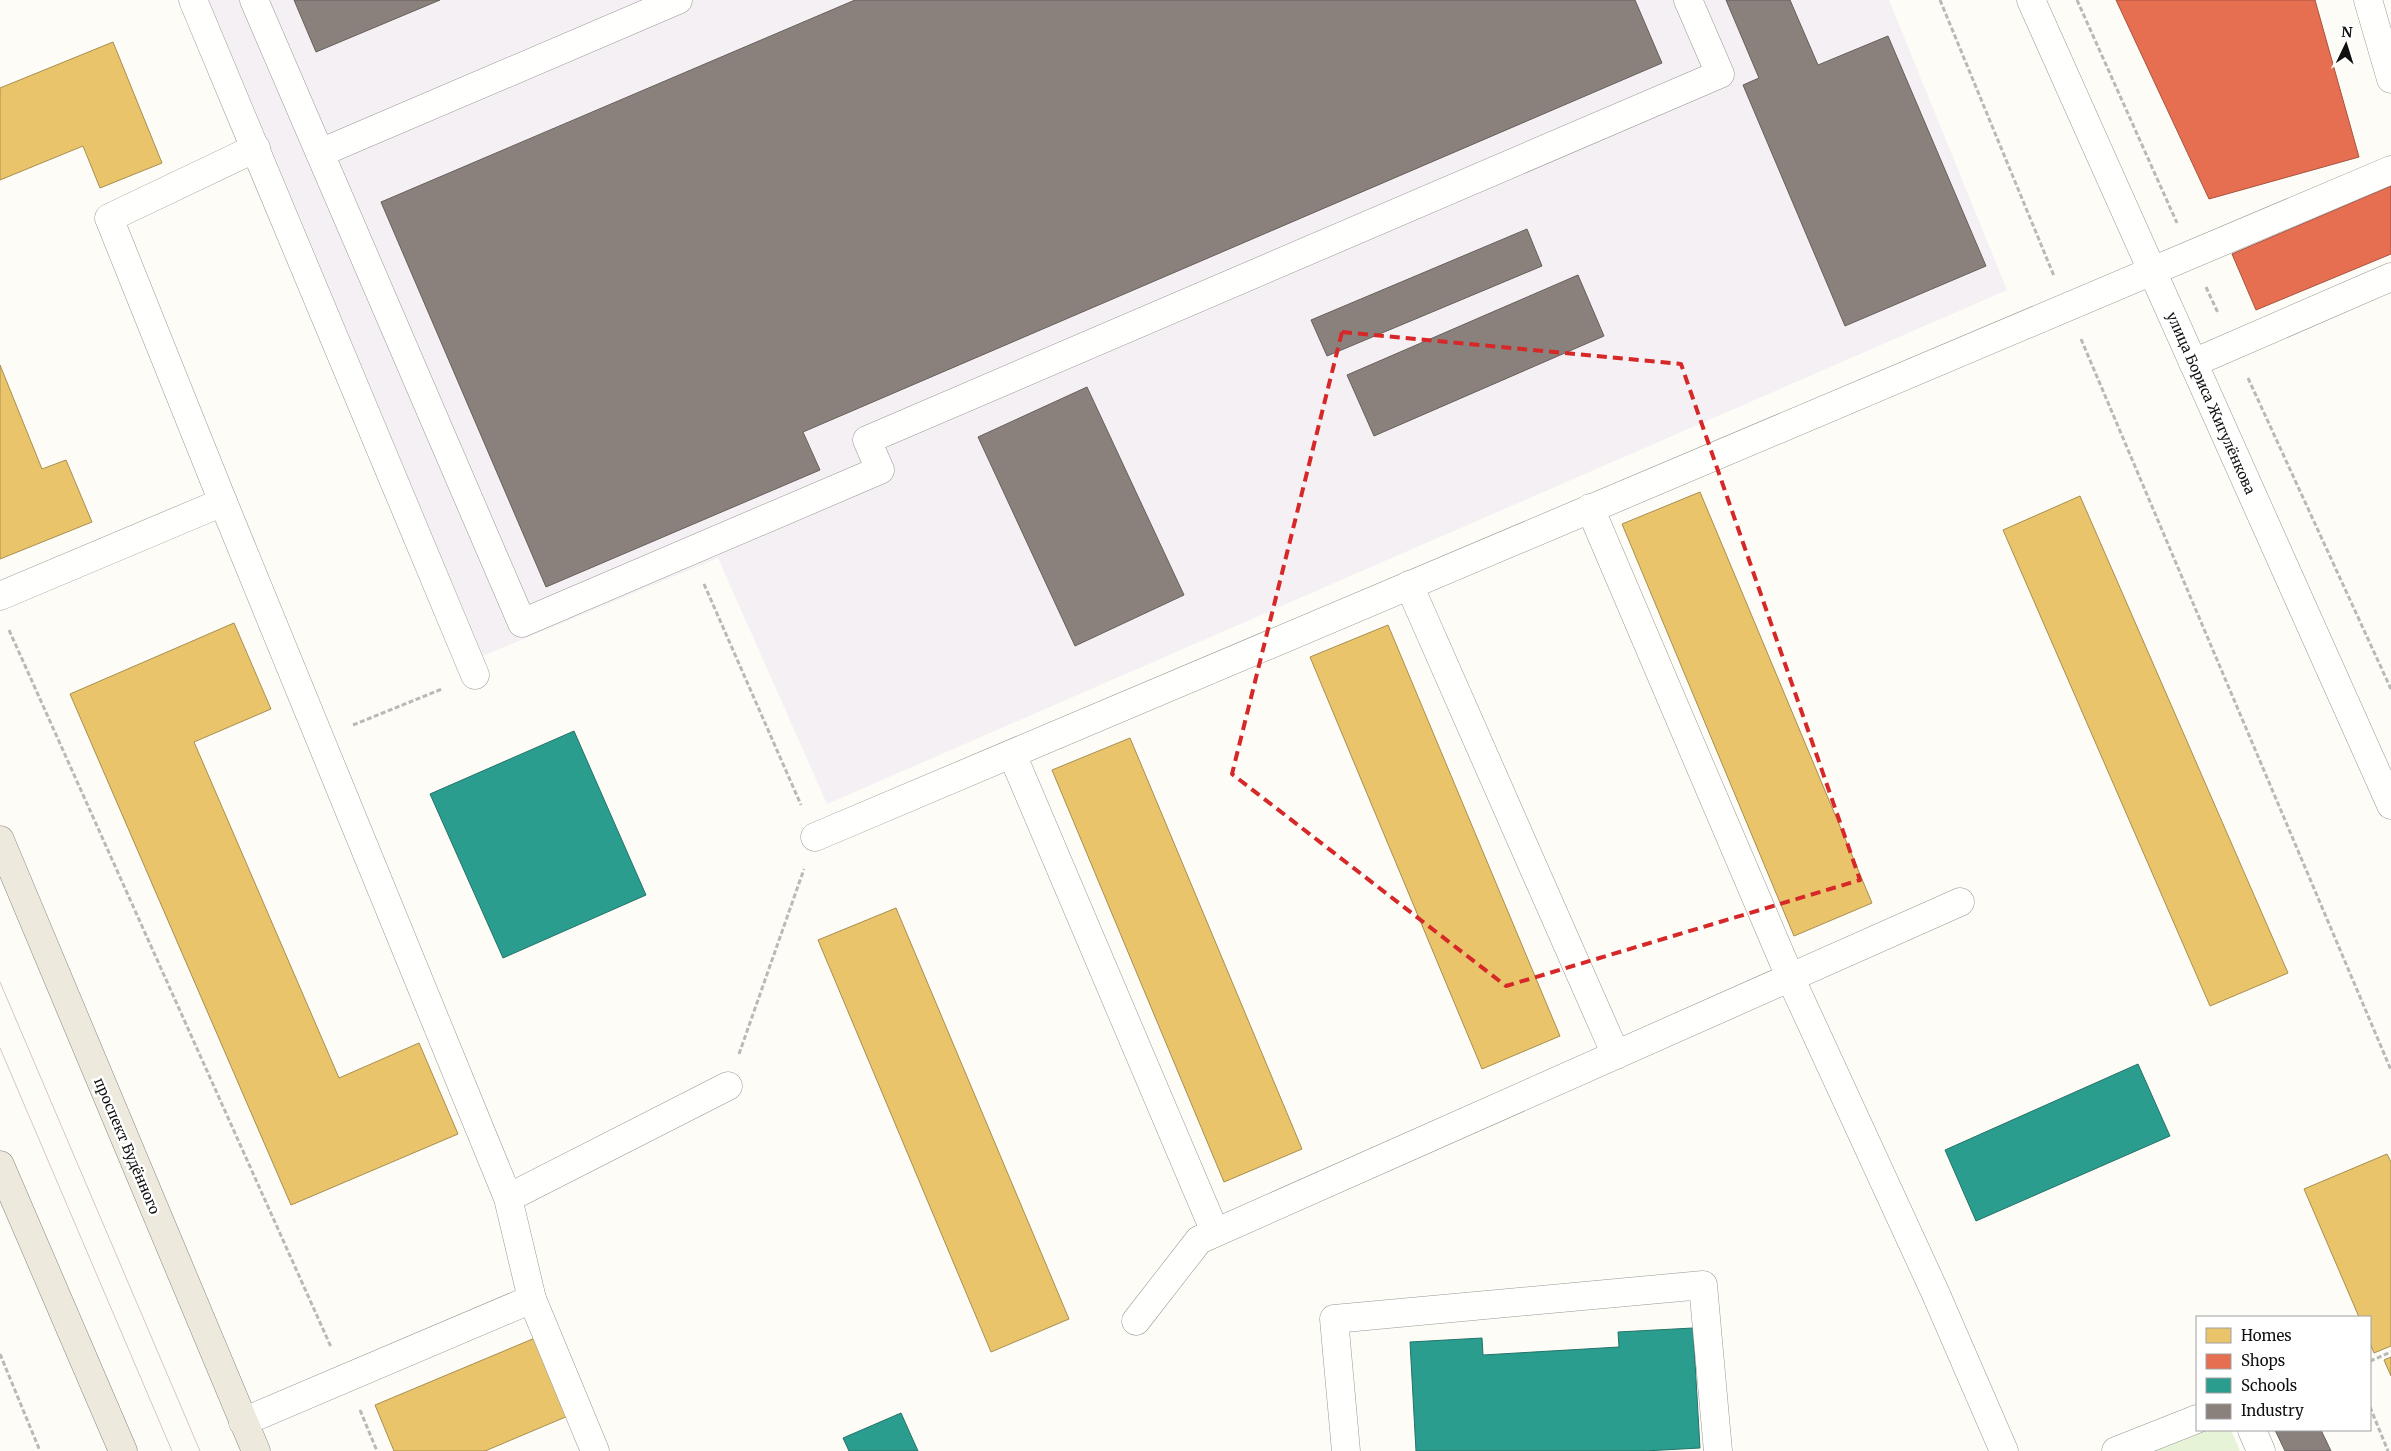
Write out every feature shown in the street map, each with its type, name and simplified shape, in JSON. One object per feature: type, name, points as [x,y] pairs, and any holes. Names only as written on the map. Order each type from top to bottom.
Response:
[{"type":"main road","name":"проспект Будённого","points":[[0,840],[256,1451]]},
{"type":"main road","points":[[0,1165],[123,1451]]},
{"type":"street","points":[[193,0],[475,675]]},
{"type":"street","points":[[254,0],[522,623],[880,470],[867,440],[1720,74],[1688,0]]},
{"type":"street","points":[[320,153],[678,0]]},
{"type":"street","name":"улица Бориса Жигулёнкова","points":[[2031,0],[2391,806]]},
{"type":"street","points":[[2368,0],[2391,79]]},
{"type":"street","points":[[256,148],[109,218],[222,502],[508,1198],[532,1299],[595,1451]]},
{"type":"street","points":[[815,837],[2391,170]]},
{"type":"street","points":[[2193,363],[2391,277]]},
{"type":"street","points":[[0,596],[222,502]]},
{"type":"street","points":[[1590,508],[1790,977],[1935,1292],[2004,1451]]},
{"type":"street","points":[[1409,585],[1616,1055]]},
{"type":"street","points":[[1012,754],[1215,1232]]},
{"type":"street","points":[[1136,1320],[1199,1240],[1960,902]]},
{"type":"street","points":[[508,1198],[728,1086]]},
{"type":"street","points":[[1346,1451],[1334,1319],[1703,1285],[1718,1451]]},
{"type":"street","points":[[243,1422],[532,1299]]},
{"type":"street","points":[[2116,1451],[2196,1419]]},
{"type":"street","points":[[2252,1431],[2261,1451]]},
{"type":"path","points":[[1940,0],[2067,306],[2391,1070]]},
{"type":"path","points":[[2077,0],[2191,254],[2391,689]]},
{"type":"path","points":[[702,580],[815,837],[728,1086]]},
{"type":"path","points":[[8,629],[346,1378],[376,1451]]},
{"type":"path","points":[[320,739],[475,675]]},
{"type":"path","points":[[2371,1361],[2391,1352]]},
{"type":"path","points":[[0,1354],[40,1451]]},
{"type":"path","points":[[2371,1409],[2388,1451]]},
{"type":"highlighted area","points":[[1342,332],[1681,364],[1860,880],[1506,986],[1232,774]]},
{"type":"shaded area","points":[[209,0],[1889,0],[2007,290],[827,804],[718,558],[483,656]]},
{"type":"green space","points":[[2196,1431],[2231,1431],[2240,1451],[2146,1451]]},
{"type":"building: Homes","points":[[113,42],[162,163],[100,188],[83,146],[0,180],[0,88]]},
{"type":"building: Homes","points":[[0,365],[42,469],[66,460],[92,522],[0,559]]},
{"type":"building: Homes","points":[[1700,492],[1872,903],[1794,936],[1622,524]]},
{"type":"building: Homes","points":[[2080,496],[2288,973],[2210,1006],[2003,530]]},
{"type":"building: Homes","points":[[234,623],[271,709],[194,742],[339,1078],[419,1043],[458,1134],[291,1205],[70,694]]},
{"type":"building: Homes","points":[[1388,625],[1560,1036],[1482,1069],[1310,657]]},
{"type":"building: Homes","points":[[1130,738],[1302,1149],[1224,1182],[1052,770]]},
{"type":"building: Homes","points":[[896,908],[1069,1319],[991,1352],[818,940]]},
{"type":"building: Homes","points":[[2387,1154],[2391,1162],[2391,1346],[2374,1353],[2371,1346],[2371,1316],[2359,1316],[2304,1189]]},
{"type":"building: Homes","points":[[535,1338],[568,1416],[485,1451],[394,1451],[375,1405]]},
{"type":"building: Homes","points":[[2391,1357],[2391,1376],[2384,1360]]},
{"type":"building: Shops","points":[[2116,0],[2315,0],[2359,157],[2209,199]]},
{"type":"building: Shops","points":[[2391,186],[2391,254],[2256,310],[2232,254]]},
{"type":"building: Schools","points":[[574,731],[646,895],[503,958],[430,794]]},
{"type":"building: Schools","points":[[2138,1064],[2170,1136],[1976,1221],[1945,1150]]},
{"type":"building: Schools","points":[[1693,1328],[1700,1448],[1644,1451],[1416,1451],[1410,1342],[1482,1338],[1483,1355],[1619,1347],[1618,1332]]},
{"type":"building: Schools","points":[[901,1413],[918,1451],[849,1451],[843,1438]]},
{"type":"building: Industry","points":[[294,0],[440,0],[316,52]]},
{"type":"building: Industry","points":[[855,0],[1635,0],[1662,63],[803,432],[820,470],[546,587],[381,202]]},
{"type":"building: Industry","points":[[1726,0],[1790,0],[1818,65],[1888,36],[1986,266],[1845,326],[1743,85],[1759,78]]},
{"type":"building: Industry","points":[[1527,229],[1542,266],[1327,356],[1311,320]]},
{"type":"building: Industry","points":[[1578,275],[1604,336],[1374,436],[1347,375]]},
{"type":"building: Industry","points":[[1087,387],[1184,595],[1075,646],[978,437]]},
{"type":"building: Industry","points":[[2275,1431],[2321,1431],[2331,1451],[2285,1451]]},
{"type":"tram line","points":[[0,982],[200,1451]]},
{"type":"tram line","points":[[0,1048],[172,1451]]}]
